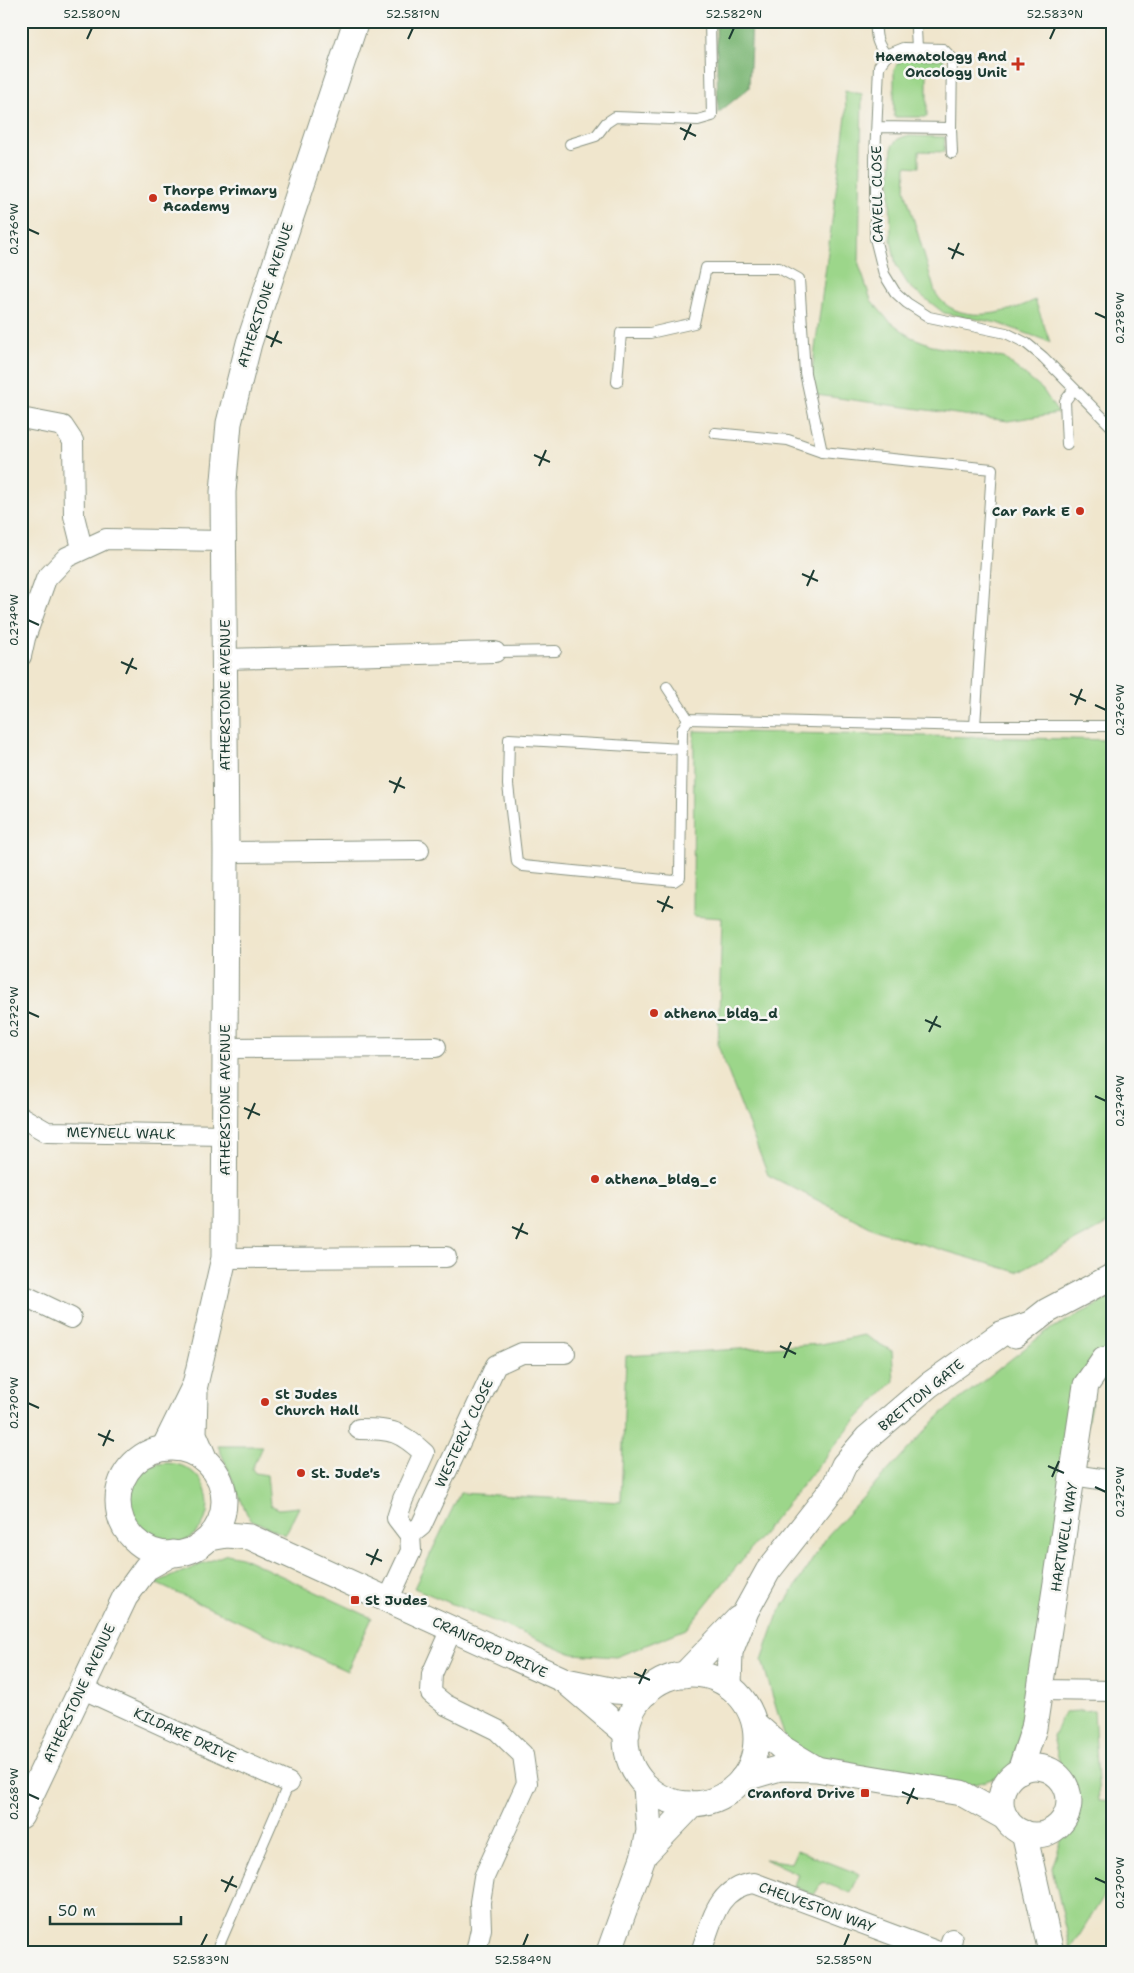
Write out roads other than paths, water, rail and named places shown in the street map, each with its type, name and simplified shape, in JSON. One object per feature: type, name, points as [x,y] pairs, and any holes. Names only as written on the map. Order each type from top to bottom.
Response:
[{"type":"street","name":"ATHERSTONE AVENUE","points":[[205,1460],[194,1434],[195,1385],[224,1258],[226,852],[222,492],[226,452],[242,366],[356,21]]},
{"type":"street","points":[[21,418],[62,426],[73,441],[74,516],[82,548]]},
{"type":"street","points":[[21,656],[25,638],[46,578],[67,557],[82,548],[106,539],[224,540]]},
{"type":"street","points":[[225,659],[495,652]]},
{"type":"street","points":[[226,852],[420,850]]},
{"type":"street","points":[[226,1048],[436,1047]]},
{"type":"street","name":"MEYNELL WALK","points":[[22,1119],[47,1132],[225,1135]]},
{"type":"street","points":[[224,1258],[446,1256]]},
{"type":"street","name":"BRETTON GATE","points":[[729,1686],[730,1652],[746,1611],[768,1571],[834,1487],[844,1465],[867,1438],[914,1397],[1001,1334],[1027,1325],[1047,1311],[1113,1276]]},
{"type":"street","points":[[21,1294],[71,1318]]},
{"type":"street","name":"WESTERLY CLOSE","points":[[410,1534],[421,1526],[496,1364],[522,1353],[565,1353]]},
{"type":"street","name":"HARTWELL WAY","points":[[1015,1775],[1034,1728],[1086,1385],[1104,1359],[1113,1356]]},
{"type":"street","name":"ATHERSTONE AVENUE","points":[[164,1448],[195,1385]]},
{"type":"street","points":[[359,1429],[384,1429],[406,1436],[424,1453],[403,1499],[397,1518],[410,1534],[411,1551],[388,1600]]},
{"type":"street","points":[[164,1448],[190,1452],[205,1460],[219,1477],[223,1490],[224,1504],[221,1521],[210,1538],[190,1551],[173,1554],[162,1554],[146,1548],[130,1536],[123,1524],[118,1508],[119,1492],[124,1476],[134,1464],[147,1454],[164,1448]]},
{"type":"street","points":[[1073,1475],[1113,1481]]},
{"type":"street","name":"CRANFORD DRIVE","points":[[223,1490],[232,1516],[250,1537]]},
{"type":"street","name":"CRANFORD DRIVE","points":[[210,1538],[227,1535],[250,1537],[329,1569],[388,1600],[566,1681],[615,1690],[646,1693]]},
{"type":"street","name":"ATHERSTONE AVENUE","points":[[125,1597],[130,1560],[130,1536]]},
{"type":"street","name":"ATHERSTONE AVENUE","points":[[24,1804],[125,1597],[146,1568],[173,1554]]},
{"type":"street","name":"BRETTON GATE","points":[[684,1675],[746,1611]]},
{"type":"street","points":[[452,1629],[432,1674],[431,1693],[446,1705],[497,1730],[523,1754],[527,1783],[484,1877],[480,1902],[481,1929],[476,1952]]},
{"type":"street","points":[[755,1724],[755,1750],[750,1766],[742,1779],[728,1792],[712,1801],[693,1804],[676,1802],[660,1796],[646,1786],[634,1771],[628,1753],[626,1734],[633,1712],[646,1693],[658,1683],[684,1675],[710,1677],[729,1686],[743,1699],[755,1724],[776,1744],[816,1769]]},
{"type":"street","name":"CRANFORD DRIVE","points":[[566,1681],[626,1734]]},
{"type":"street","name":"KILDARE DRIVE","points":[[81,1688],[289,1783]]},
{"type":"street","points":[[1040,1690],[1113,1691]]},
{"type":"street","points":[[1034,1728],[1053,1773]]},
{"type":"street","points":[[742,1779],[780,1768],[816,1769],[961,1793],[1015,1826],[1036,1835],[1047,1833],[1057,1827]]},
{"type":"street","points":[[961,1793],[1031,1768],[1042,1768],[1061,1779],[1069,1797],[1065,1817],[1057,1827],[1035,1877]]},
{"type":"street","points":[[1015,1775],[1004,1787],[1002,1798],[1035,1877],[1051,1952]]},
{"type":"street","points":[[609,1952],[644,1855],[649,1831],[646,1786]]},
{"type":"street","points":[[644,1855],[693,1804]]},
{"type":"street","name":"CHELVESTON WAY","points":[[700,1952],[716,1911],[723,1899],[740,1885],[754,1883],[946,1948]]},
{"type":"lane","points":[[570,144],[596,136],[606,123],[615,117],[698,120],[712,116],[710,21]]},
{"type":"lane","points":[[876,21],[875,36],[880,49],[886,56],[903,48],[917,48],[943,49],[952,58],[952,152]]},
{"type":"lane","points":[[917,22],[917,48]]},
{"type":"lane","name":"CAVELL CLOSE","points":[[886,56],[880,66],[877,127],[876,238],[884,274],[895,292],[907,303],[929,317],[998,331],[1026,343],[1043,357],[1113,428]]},
{"type":"lane","name":"CAVELL CLOSE","points":[[877,127],[951,128]]},
{"type":"lane","points":[[617,382],[621,333],[650,333],[694,323],[706,268],[779,268],[800,279],[805,373],[822,452]]},
{"type":"lane","points":[[1067,444],[1065,401],[1074,389]]},
{"type":"lane","points":[[715,434],[788,440],[822,452],[992,468],[975,726]]},
{"type":"lane","points":[[495,652],[556,651]]},
{"type":"lane","points":[[668,687],[688,719]]},
{"type":"lane","points":[[688,719],[975,726],[1113,726]]},
{"type":"lane","points":[[682,749],[509,739],[508,785],[518,862],[523,866],[674,881],[680,877],[682,749],[682,730],[688,719]]},
{"type":"lane","points":[[216,1952],[289,1783]]},
{"type":"place","name":"Haematology And Oncology Unit","points":[[1018,64]]},
{"type":"place","name":"Thorpe Primary Academy","points":[[153,198]]},
{"type":"place","name":"Car Park E","points":[[1080,511]]},
{"type":"place","name":"athena_bldg_d","points":[[654,1013]]},
{"type":"place","name":"athena_bldg_c","points":[[595,1179]]},
{"type":"place","name":"St Judes Church Hall","points":[[265,1402]]},
{"type":"place","name":"St. Jude's","points":[[301,1473]]},
{"type":"place","name":"St Judes","points":[[355,1600]]},
{"type":"place","name":"Cranford Drive","points":[[865,1793]]}]
